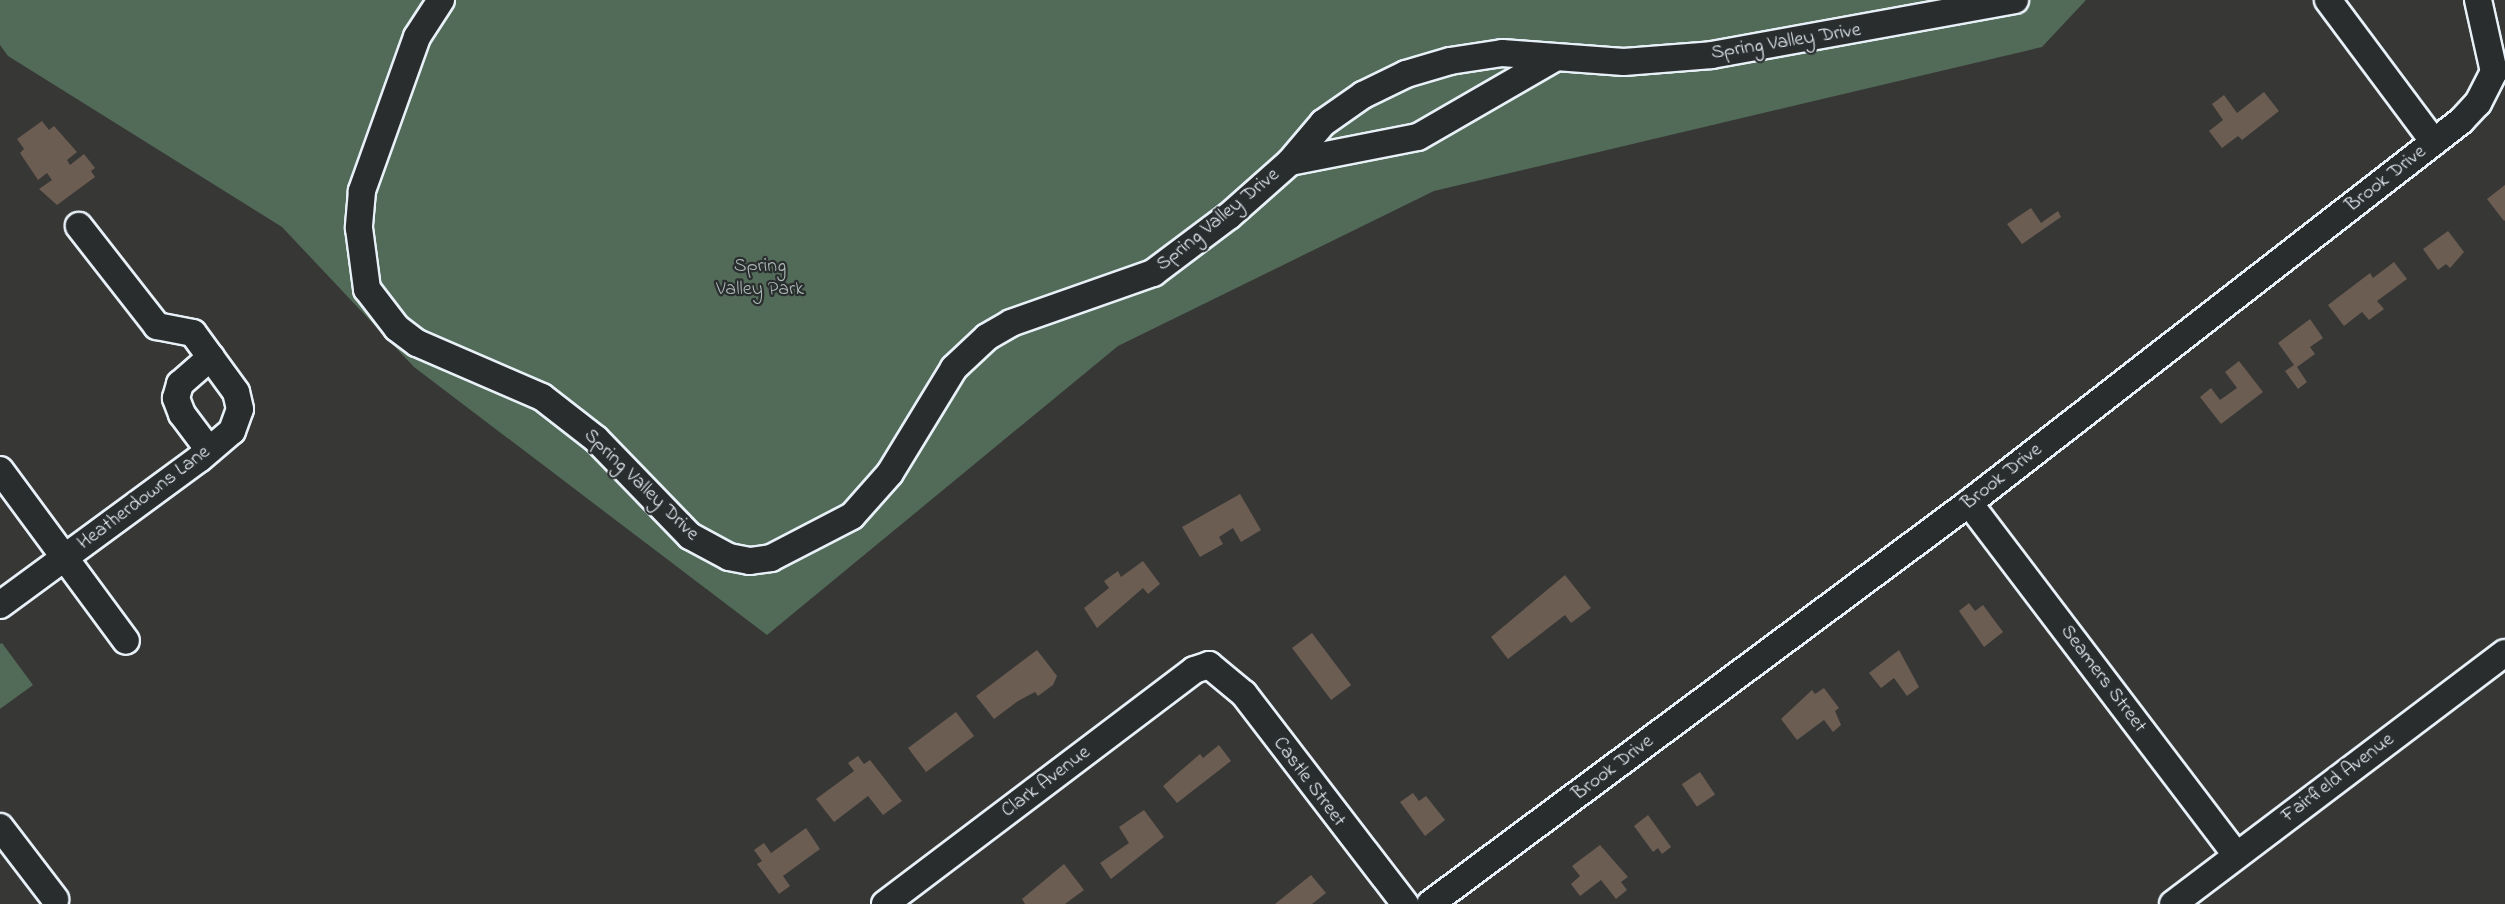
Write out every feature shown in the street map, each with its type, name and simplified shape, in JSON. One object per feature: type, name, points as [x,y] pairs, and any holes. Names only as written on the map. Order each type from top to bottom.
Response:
[{"type":"street","name":"Spring Valley Drive","points":[[441,0],[417,37],[362,191],[359,237],[367,289],[397,328],[417,343],[542,397],[596,439],[690,536],[729,557],[750,561],[771,558],[852,516],[890,473],[954,368],[987,337],[1011,323],[1153,273],[1290,162],[1323,123],[1363,95],[1406,74],[1502,53],[1624,62],[1712,55],[2015,0]]},
{"type":"street","points":[[2328,0],[2434,142]]},
{"type":"street","name":"Brook Drive","points":[[1430,904],[1970,503],[2434,142],[2478,103],[2499,77],[2478,0]]},
{"type":"street","name":"Spring Valley Drive","points":[[1290,162],[1418,137],[1555,58]]},
{"type":"street","name":"Heatherdowns Lane","points":[[0,605],[209,450],[232,431],[240,409],[236,392],[193,333],[157,326],[79,225]]},
{"type":"street","points":[[209,450],[182,414],[176,398],[180,384],[216,363]]},
{"type":"street","points":[[0,470],[126,641]]},
{"type":"street","name":"Seamers Street","points":[[1970,503],[2236,855]]},
{"type":"street","name":"Fairfield Avenue","points":[[2172,904],[2505,653]]},
{"type":"street","name":"Clark Avenue","points":[[885,904],[1194,670],[1209,666]]},
{"type":"street","name":"Castle Street","points":[[1209,666],[1244,694],[1405,904]]},
{"type":"street","points":[[0,827],[55,899]]},
{"type":"green space","name":"Spring Valley Park","points":[[0,0],[2086,0],[2042,47],[1434,191],[1118,346],[767,635],[414,367],[282,227],[8,56],[0,45]]},
{"type":"green space","points":[[2,643],[33,685],[0,709],[0,644]]},
{"type":"building","points":[[2264,92],[2279,111],[2242,140],[2238,136],[2222,148],[2209,131],[2223,120],[2212,104],[2224,95],[2237,113]]},
{"type":"building","points":[[42,121],[49,130],[54,126],[77,152],[67,160],[70,165],[84,154],[95,168],[91,171],[95,177],[57,205],[39,189],[52,180],[47,173],[38,180],[20,153],[24,149],[17,139]]},
{"type":"building","points":[[2505,185],[2505,220],[2504,221],[2487,199]]},
{"type":"building","points":[[2031,208],[2041,223],[2058,211],[2061,217],[2022,244],[2007,224]]},
{"type":"building","points":[[2448,231],[2464,252],[2450,268],[2446,264],[2438,270],[2423,249]]},
{"type":"building","points":[[2394,262],[2407,279],[2377,301],[2384,309],[2369,320],[2362,312],[2344,326],[2328,305],[2370,273],[2373,278]]},
{"type":"building","points":[[2310,319],[2323,338],[2310,347],[2315,354],[2297,367],[2307,382],[2298,389],[2285,371],[2294,365],[2278,343]]},
{"type":"building","points":[[2239,361],[2263,392],[2221,424],[2200,397],[2211,388],[2220,400],[2237,388],[2225,372]]},
{"type":"building","points":[[1240,494],[1261,530],[1241,542],[1233,528],[1219,537],[1223,544],[1200,557],[1182,527]]},
{"type":"building","points":[[1143,561],[1160,584],[1148,594],[1143,588],[1097,628],[1084,608],[1109,588],[1104,581],[1118,571],[1121,577]]},
{"type":"building","points":[[1565,575],[1591,608],[1571,623],[1565,615],[1508,659],[1491,637]]},
{"type":"building","points":[[1969,603],[1975,611],[1983,605],[2003,632],[1984,647],[1959,611]]},
{"type":"building","points":[[1312,633],[1351,685],[1331,700],[1292,648]]},
{"type":"building","points":[[1037,650],[1057,676],[1053,685],[1038,696],[1035,692],[1018,701],[994,719],[976,696]]},
{"type":"building","points":[[1899,650],[1919,687],[1907,696],[1894,678],[1881,688],[1869,673]]},
{"type":"building","points":[[1824,688],[1839,708],[1835,711],[1841,725],[1833,732],[1824,720],[1797,740],[1781,719],[1812,690],[1815,694]]},
{"type":"building","points":[[956,712],[974,736],[926,772],[908,748]]},
{"type":"building","points":[[1219,745],[1231,761],[1177,803],[1163,786],[1200,754],[1203,758]]},
{"type":"building","points":[[858,756],[864,764],[870,760],[902,801],[883,815],[868,796],[834,822],[816,799],[854,771],[848,763]]},
{"type":"building","points":[[1700,772],[1715,794],[1697,807],[1682,784]]},
{"type":"building","points":[[1413,793],[1419,801],[1426,796],[1445,820],[1425,836],[1400,802]]},
{"type":"building","points":[[1144,810],[1164,837],[1111,879],[1100,863],[1129,843],[1119,827]]},
{"type":"building","points":[[1648,815],[1671,847],[1662,854],[1658,848],[1653,852],[1634,826]]},
{"type":"building","points":[[806,828],[820,849],[783,876],[790,886],[779,894],[757,864],[762,861],[754,850],[764,843],[771,853]]},
{"type":"building","points":[[1600,845],[1628,877],[1621,882],[1627,890],[1616,899],[1601,880],[1580,896],[1571,884],[1580,876],[1572,866]]},
{"type":"building","points":[[1064,864],[1084,890],[1065,904],[1025,904],[1022,899]]},
{"type":"building","points":[[1311,875],[1326,893],[1312,904],[1275,904]]}]
